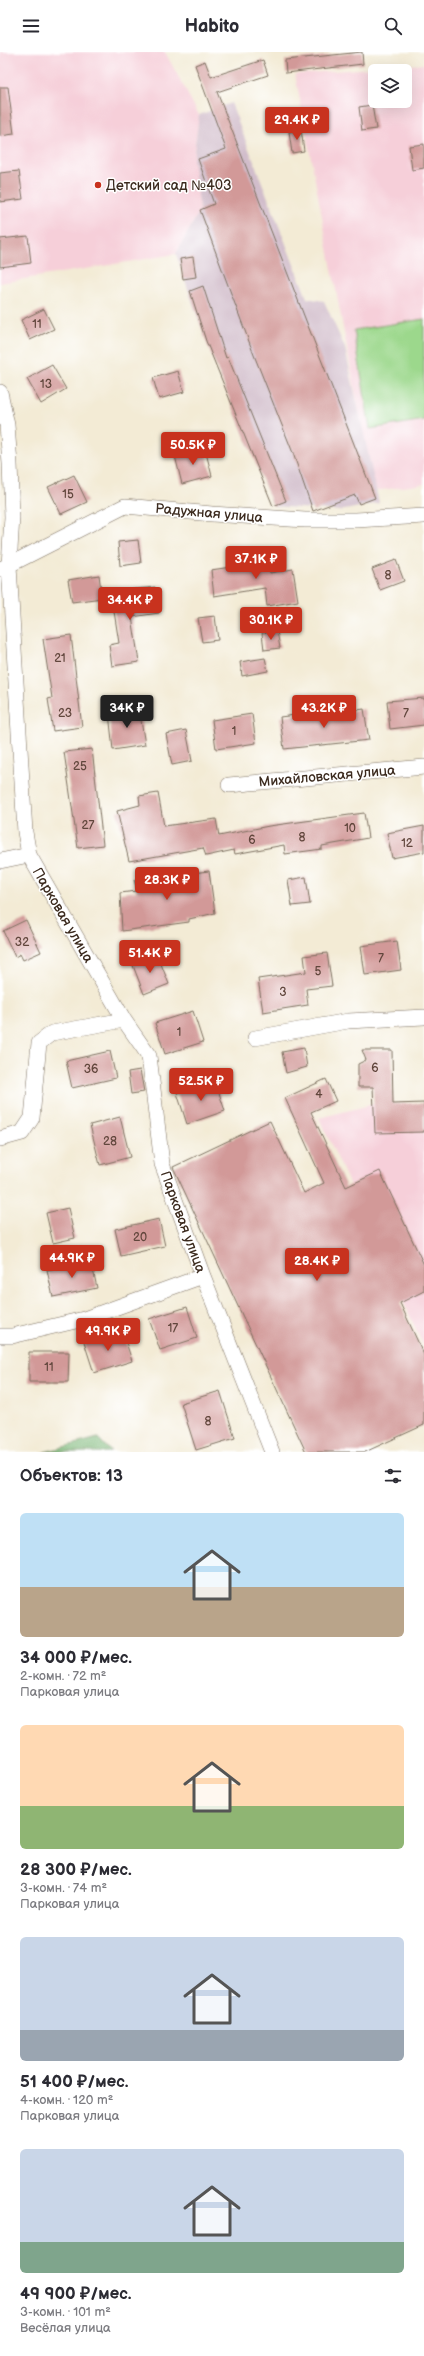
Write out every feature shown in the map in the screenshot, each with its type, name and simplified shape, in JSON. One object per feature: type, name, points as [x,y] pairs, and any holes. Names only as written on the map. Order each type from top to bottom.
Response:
[{"type":"street","name":"Парковая улица","points":[[0,392],[7,425],[12,517],[4,567],[25,832],[30,855],[124,1020],[149,1056],[162,1164],[203,1276],[272,1452]]},
{"type":"street","name":"Радужная улица","points":[[4,567],[125,506],[212,514],[305,520],[356,520],[424,516]]},
{"type":"street","name":"Михайловская улица","points":[[229,785],[424,767]]},
{"type":"street","points":[[0,861],[30,855]]},
{"type":"street","points":[[255,1038],[348,1021],[424,1017]]},
{"type":"street","points":[[0,1139],[22,1133],[32,1118],[38,1043],[52,1033],[124,1020]]},
{"type":"street","points":[[0,1336],[12,1336],[84,1319],[203,1276]]},
{"type":"shaded area","name":"Детский сад №403","points":[[0,52],[165,52],[199,115],[193,160],[200,210],[176,254],[0,283]]},
{"type":"shaded area","points":[[424,64],[424,484],[374,491],[295,74],[368,68],[368,108],[412,108],[412,65]]},
{"type":"shaded area","points":[[231,103],[307,298],[324,301],[345,348],[379,503],[340,511],[273,506],[207,344],[176,254],[200,210],[193,160],[199,115]]},
{"type":"shaded area","points":[[424,1103],[424,1347],[319,1118],[374,1104]]},
{"type":"green space","points":[[424,319],[424,420],[370,429],[354,330]]},
{"type":"green space","points":[[98,1438],[111,1452],[44,1452]]},
{"type":"building","points":[[362,52],[363,64],[286,73],[285,60]]},
{"type":"building","points":[[263,60],[268,75],[217,92],[375,498],[359,504],[355,495],[313,511],[293,453],[254,355],[200,210],[214,204],[198,159],[226,149],[195,65],[205,61],[211,77]]},
{"type":"building","points":[[0,87],[8,87],[14,134],[0,136]]},
{"type":"building","points":[[368,106],[368,108],[372,108],[376,129],[362,131],[359,107]]},
{"type":"building","points":[[301,129],[304,151],[292,153],[289,132]]},
{"type":"building","points":[[424,144],[424,168],[412,170],[409,146]]},
{"type":"building","points":[[19,171],[23,199],[0,202],[0,173]]},
{"type":"building","points":[[28,236],[31,263],[0,267],[0,239]]},
{"type":"building","points":[[193,257],[196,277],[183,279],[180,259]]},
{"type":"building","points":[[203,286],[226,358],[228,357],[286,501],[273,506],[206,341],[190,291]]},
{"type":"building","points":[[44,309],[54,329],[30,340],[21,320]]},
{"type":"building","points":[[52,365],[66,389],[41,404],[27,379]]},
{"type":"building","points":[[178,371],[184,392],[159,399],[153,378]]},
{"type":"building","points":[[205,449],[212,476],[182,484],[175,456]]},
{"type":"building","points":[[74,475],[87,502],[61,514],[48,487]]},
{"type":"building","points":[[138,540],[141,563],[120,566],[118,542]]},
{"type":"building","points":[[266,551],[270,573],[293,569],[298,601],[267,606],[265,588],[214,596],[211,570],[251,564],[249,553]]},
{"type":"building","points":[[396,560],[404,581],[380,590],[372,569]]},
{"type":"building","points":[[99,575],[102,598],[72,602],[68,580]]},
{"type":"building","points":[[155,587],[159,613],[132,617],[139,662],[112,666],[109,645],[119,643],[113,605],[109,606],[107,592]]},
{"type":"building","points":[[215,616],[218,640],[202,642],[198,618]]},
{"type":"building","points":[[277,631],[280,648],[264,650],[262,633]]},
{"type":"building","points":[[71,635],[82,727],[53,731],[48,699],[52,698],[43,639]]},
{"type":"building","points":[[265,658],[268,671],[242,676],[240,662]]},
{"type":"building","points":[[424,698],[424,725],[390,729],[387,701]]},
{"type":"building","points":[[139,708],[145,745],[113,750],[109,713]]},
{"type":"building","points":[[364,709],[369,740],[284,749],[280,717],[311,713],[311,717]]},
{"type":"building","points":[[252,714],[256,743],[216,749],[212,720]]},
{"type":"building","points":[[186,730],[192,761],[172,765],[166,734]]},
{"type":"building","points":[[92,749],[103,845],[78,848],[64,752]]},
{"type":"building","points":[[158,793],[164,826],[216,819],[219,836],[269,826],[364,813],[368,838],[322,846],[322,849],[285,854],[284,845],[235,854],[234,850],[206,856],[203,848],[129,861],[117,811],[140,805],[139,796]]},
{"type":"building","points":[[424,826],[424,852],[392,858],[387,833]]},
{"type":"building","points":[[209,871],[215,913],[189,919],[189,922],[122,931],[120,893],[137,891],[134,880]]},
{"type":"building","points":[[306,877],[310,904],[292,906],[288,880]]},
{"type":"building","points":[[26,920],[41,952],[23,960],[20,954],[15,957],[3,931]]},
{"type":"building","points":[[397,941],[401,970],[365,975],[361,946]]},
{"type":"building","points":[[327,953],[332,986],[306,989],[308,1005],[263,1012],[258,979],[306,972],[304,956]]},
{"type":"building","points":[[157,954],[169,984],[144,994],[132,963]]},
{"type":"building","points":[[193,1011],[203,1042],[165,1054],[155,1023]]},
{"type":"building","points":[[304,1048],[307,1067],[286,1073],[282,1052]]},
{"type":"building","points":[[362,1050],[392,1050],[393,1104],[424,1103],[424,1132],[375,1133],[373,1087],[358,1087],[358,1064],[366,1060]]},
{"type":"building","points":[[110,1051],[116,1078],[72,1088],[66,1061]]},
{"type":"building","points":[[140,1070],[144,1092],[131,1094],[128,1072]]},
{"type":"building","points":[[326,1079],[336,1101],[311,1112],[346,1187],[380,1171],[424,1265],[424,1291],[400,1303],[424,1355],[424,1425],[365,1452],[306,1452],[173,1167],[270,1121],[304,1193],[324,1183],[285,1098]]},
{"type":"building","points":[[215,1081],[225,1111],[187,1124],[177,1093]]},
{"type":"building","points":[[120,1117],[130,1157],[100,1165],[90,1125]]},
{"type":"building","points":[[68,1208],[75,1238],[53,1243],[46,1213]]},
{"type":"building","points":[[159,1219],[165,1246],[121,1256],[115,1229]]},
{"type":"building","points":[[91,1260],[97,1288],[53,1297],[47,1270]]},
{"type":"building","points":[[187,1307],[197,1338],[160,1350],[149,1319]]},
{"type":"building","points":[[122,1330],[132,1361],[94,1373],[84,1342]]},
{"type":"building","points":[[29,1352],[69,1352],[68,1382],[29,1382]]},
{"type":"building","points":[[220,1391],[235,1438],[196,1450],[181,1403]]},
{"type":"place","name":"Детский сад №403","points":[[98,185]]}]
